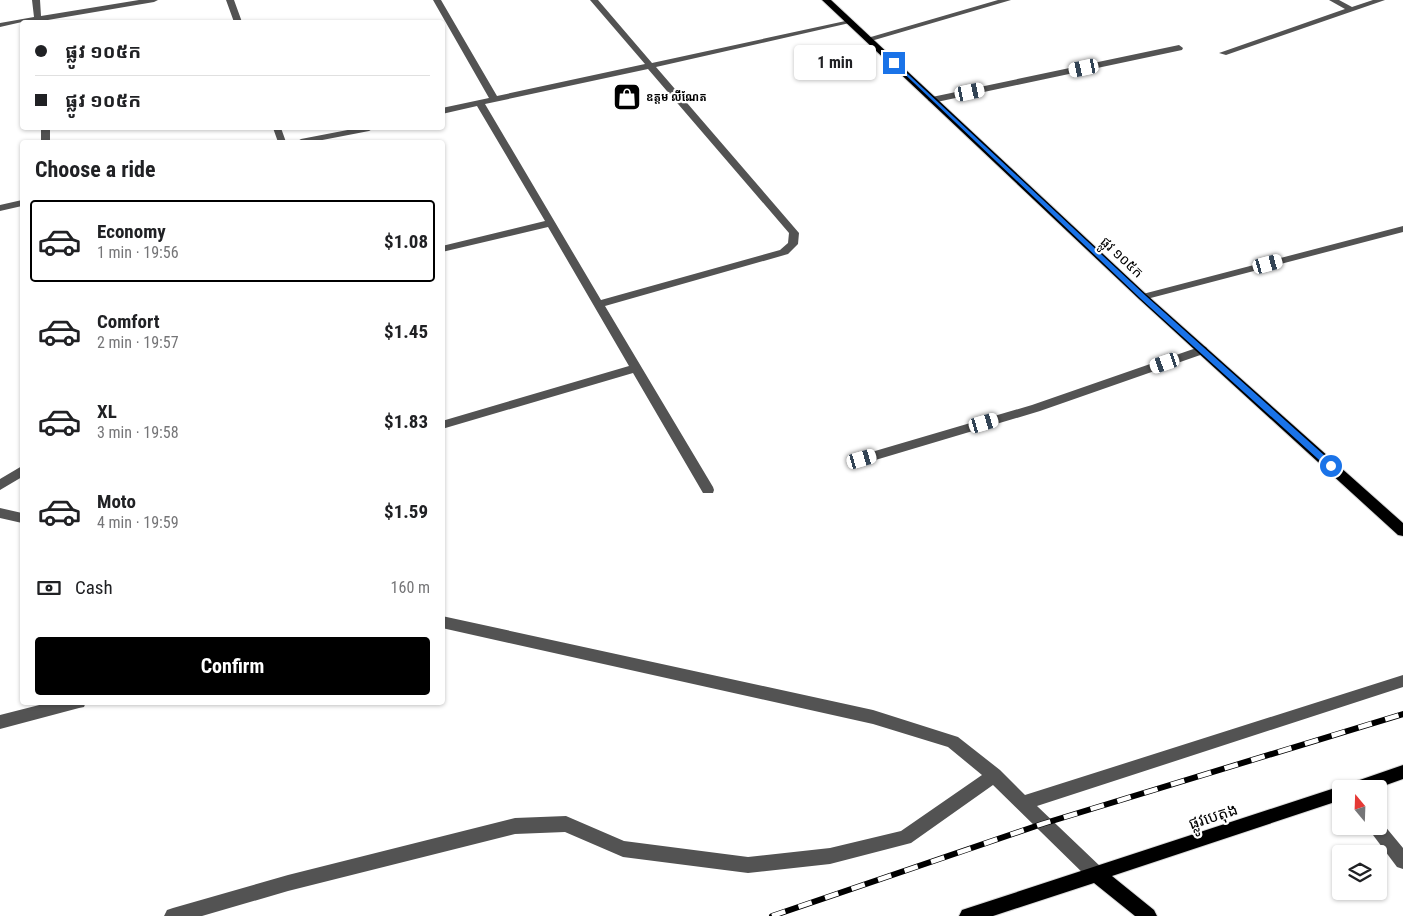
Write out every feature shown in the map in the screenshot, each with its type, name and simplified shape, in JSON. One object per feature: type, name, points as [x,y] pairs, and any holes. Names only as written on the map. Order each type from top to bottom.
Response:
[{"type":"main road","name":"ផ្លូវ ១០៥ក","points":[[826,0],[1144,298],[1403,531]]},
{"type":"main road","points":[[1380,780],[1403,772]]},
{"type":"main road","name":"ផ្លូវបេតុង","points":[[968,916],[1332,796]]},
{"type":"main road","points":[[1096,874],[1148,916]]},
{"type":"street","points":[[36,0],[37,20]]},
{"type":"street","points":[[43,20],[154,0]]},
{"type":"street","points":[[230,0],[237,20]]},
{"type":"street","points":[[437,0],[495,100]]},
{"type":"street","points":[[594,0],[794,233],[793,244],[784,252],[598,304]]},
{"type":"street","points":[[868,39],[1007,0]]},
{"type":"street","points":[[1333,0],[1352,10]]},
{"type":"street","points":[[1223,53],[1381,0]]},
{"type":"street","points":[[445,110],[850,22]]},
{"type":"street","points":[[0,25],[20,23]]},
{"type":"street","points":[[932,100],[1179,48]]},
{"type":"street","points":[[480,103],[708,490]]},
{"type":"street","points":[[311,140],[359,130]]},
{"type":"street","points":[[0,208],[20,203]]},
{"type":"street","points":[[445,248],[550,223]]},
{"type":"street","points":[[1144,298],[1403,229]]},
{"type":"street","points":[[862,459],[1036,408],[1202,350]]},
{"type":"street","points":[[445,424],[636,368]]},
{"type":"street","points":[[0,485],[20,472]]},
{"type":"street","points":[[0,513],[20,518]]},
{"type":"street","points":[[445,623],[873,718],[952,742],[994,775],[1096,874]]},
{"type":"street","points":[[1022,803],[1403,681]]},
{"type":"street","points":[[0,722],[67,705]]},
{"type":"street","points":[[174,916],[288,883],[516,826],[566,824],[623,849],[748,865],[830,856],[905,838],[994,775]]},
{"type":"street","points":[[1383,835],[1403,861]]},
{"type":"railway","points":[[772,916],[1042,824],[1403,714]]},
{"type":"place","name":"ឧត្តម លីណែត","points":[[627,97]]},
{"type":"route","points":[[894,63],[1144,298],[1331,466]]}]
